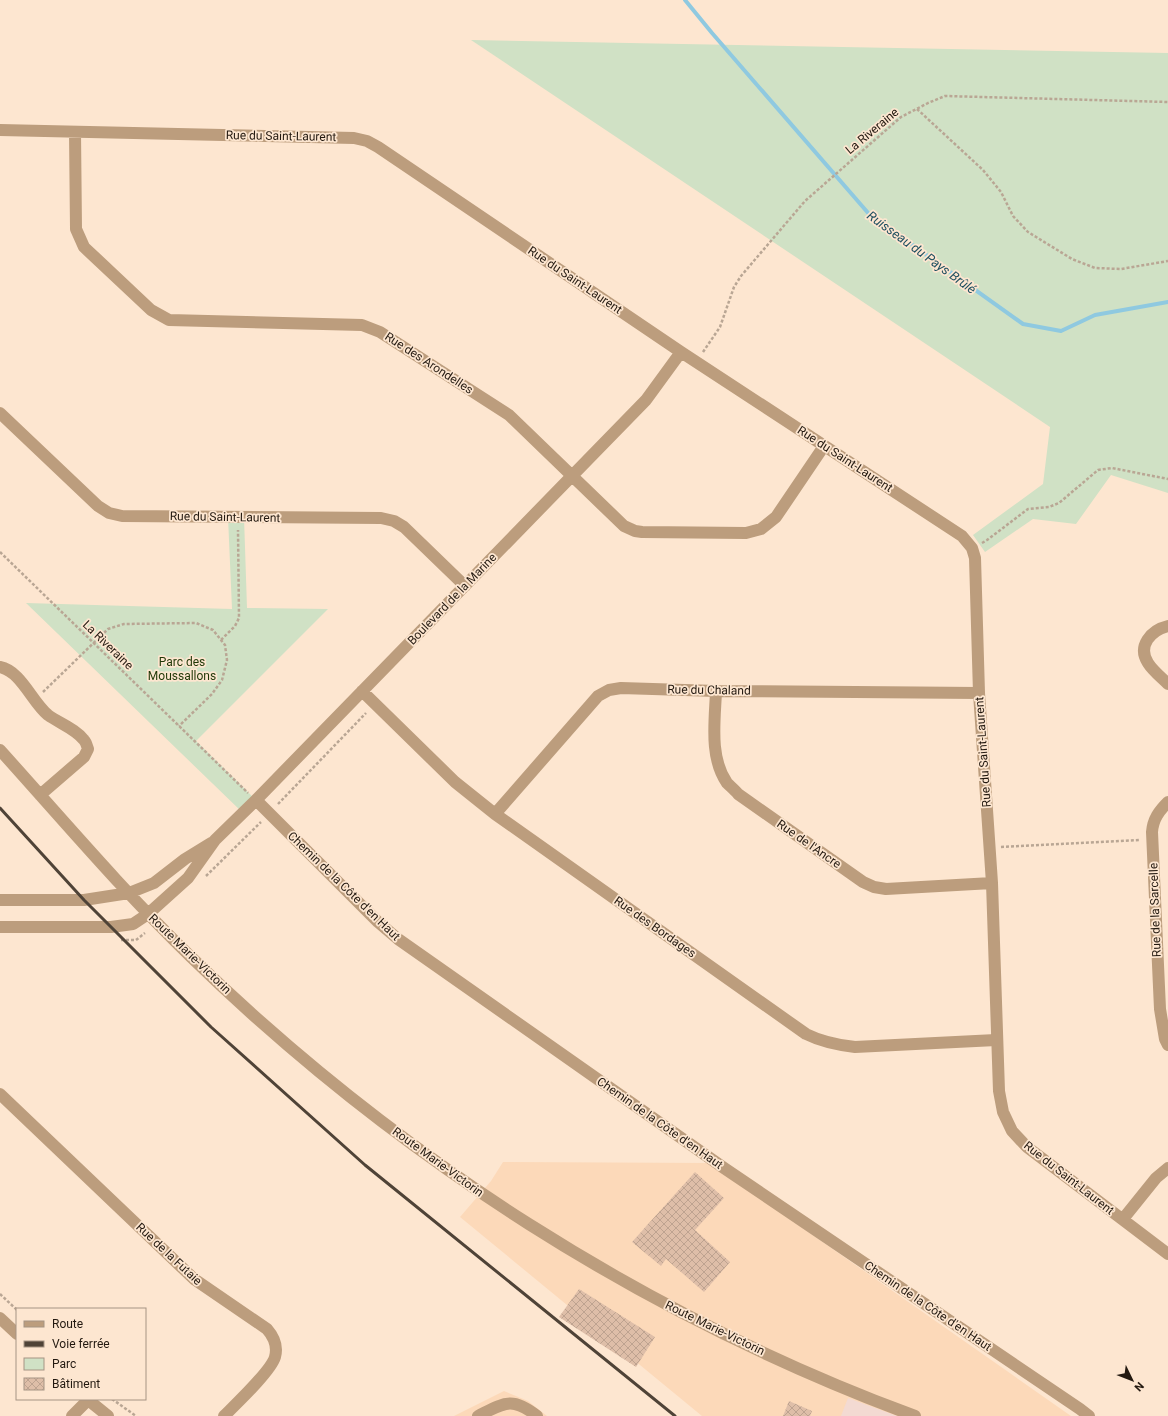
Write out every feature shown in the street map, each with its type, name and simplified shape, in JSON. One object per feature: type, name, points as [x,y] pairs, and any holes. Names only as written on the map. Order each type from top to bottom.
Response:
[{"type":"street","name":"Rue du Saint-Laurent","points":[[0,130],[354,138],[367,141],[681,352],[962,536],[972,548],[975,558],[980,693],[992,883],[996,1040],[999,1091],[1003,1112],[1012,1131],[1027,1147],[1168,1254]]},
{"type":"street","name":"Rue des Arondelles","points":[[75,132],[76,229],[84,246],[151,310],[169,320],[362,325],[380,332],[509,415],[624,526],[635,531],[746,533],[761,529],[776,517],[824,446]]},
{"type":"street","name":"Boulevard de la Marine","points":[[0,927],[110,927],[133,924],[148,914],[188,878],[215,840],[256,800],[646,400],[681,352]]},
{"type":"street","name":"Rue du Saint-Laurent","points":[[0,413],[98,506],[109,513],[122,516],[381,518],[394,521],[404,528],[465,586]]},
{"type":"street","points":[[1168,626],[1155,631],[1148,637],[1144,644],[1146,662],[1168,684]]},
{"type":"street","points":[[0,667],[5,668],[18,677],[40,707],[85,740],[88,749],[84,757],[40,795]]},
{"type":"street","name":"Rue du Chaland","points":[[494,814],[598,696],[609,690],[621,688],[716,691],[980,693]]},
{"type":"street","name":"Rue des Bordages","points":[[362,691],[454,782],[494,814],[806,1034],[818,1040],[836,1045],[855,1047],[996,1040]]},
{"type":"street","name":"Rue de l'Ancre","points":[[716,691],[715,750],[719,766],[727,782],[738,794],[863,882],[874,887],[886,889],[992,883]]},
{"type":"street","name":"Route Marie-Victorin","points":[[0,750],[148,914],[235,998],[322,1074],[418,1149],[494,1203],[616,1277],[687,1315],[814,1375],[915,1416]]},
{"type":"street","name":"Chemin de la Côte d'en Haut","points":[[256,800],[378,922],[398,939],[724,1168],[1089,1416]]},
{"type":"street","name":"Rue de la Sarcelle","points":[[1168,802],[1158,813],[1152,824],[1163,971],[1160,1010],[1165,1039],[1168,1046]]},
{"type":"street","name":"Boulevard de la Marine","points":[[0,900],[84,900],[129,893],[154,883],[185,859],[215,840]]},
{"type":"street","name":"Rue de la Futaie","points":[[0,1094],[194,1279],[267,1329],[271,1334],[274,1340],[276,1352],[271,1365],[224,1416]]},
{"type":"street","points":[[1123,1219],[1156,1178],[1168,1168]]},
{"type":"street","points":[[0,1318],[16,1333]]},
{"type":"street","points":[[72,1416],[87,1400],[108,1416]]},
{"type":"street","points":[[478,1416],[501,1404],[514,1403],[525,1407],[537,1416]]},
{"type":"path","name":"La Riveraine","points":[[681,352],[703,352],[720,327],[734,288],[741,276],[805,201],[901,117],[945,96],[1168,102]]},
{"type":"path","points":[[917,109],[983,170],[1001,192],[1013,216],[1028,232],[1072,259],[1095,268],[1121,269],[1168,261]]},
{"type":"path","points":[[972,548],[987,540],[1028,509],[1049,507],[1059,503],[1098,470],[1112,468],[1168,479]]},
{"type":"path","points":[[221,640],[239,618],[238,517]]},
{"type":"path","name":"La Riveraine","points":[[0,552],[256,800]]},
{"type":"path","points":[[35,699],[108,629],[124,624],[196,623],[213,630],[225,645],[227,660],[222,680],[212,694],[179,726]]},
{"type":"path","points":[[269,814],[375,704]]},
{"type":"path","points":[[989,847],[1152,840]]},
{"type":"path","points":[[0,1294],[16,1309]]},
{"type":"path","points":[[113,1400],[136,1416]]},
{"type":"shaded area","points":[[503,1162],[710,1163],[1071,1416],[702,1416],[460,1217],[491,1181]]},
{"type":"shaded area","points":[[504,1391],[528,1401],[547,1416],[454,1416]]},
{"type":"shaded area","points":[[848,1398],[897,1416],[841,1416]]},
{"type":"green space","points":[[471,40],[1168,53],[1168,493],[1111,475],[1076,524],[1033,519],[985,552],[973,535],[1043,484],[1050,427]]},
{"type":"green space","name":"Parc des Moussallons","points":[[228,517],[244,517],[247,608],[328,609],[196,741],[256,800],[243,813],[26,603],[232,609]]},
{"type":"building","points":[[695,1172],[724,1198],[695,1230],[730,1262],[704,1292],[666,1259],[661,1266],[632,1242]]},
{"type":"building","points":[[579,1289],[655,1337],[636,1367],[559,1317]]},
{"type":"building","points":[[789,1401],[812,1411],[810,1416],[783,1416]]},
{"type":"waterway","name":"Ruisseau du Pays Brûlé","points":[[685,0],[869,214],[1023,324],[1061,331],[1095,315],[1168,302]]},
{"type":"railway","points":[[0,808],[84,900],[211,1027],[365,1165],[675,1416]]}]
